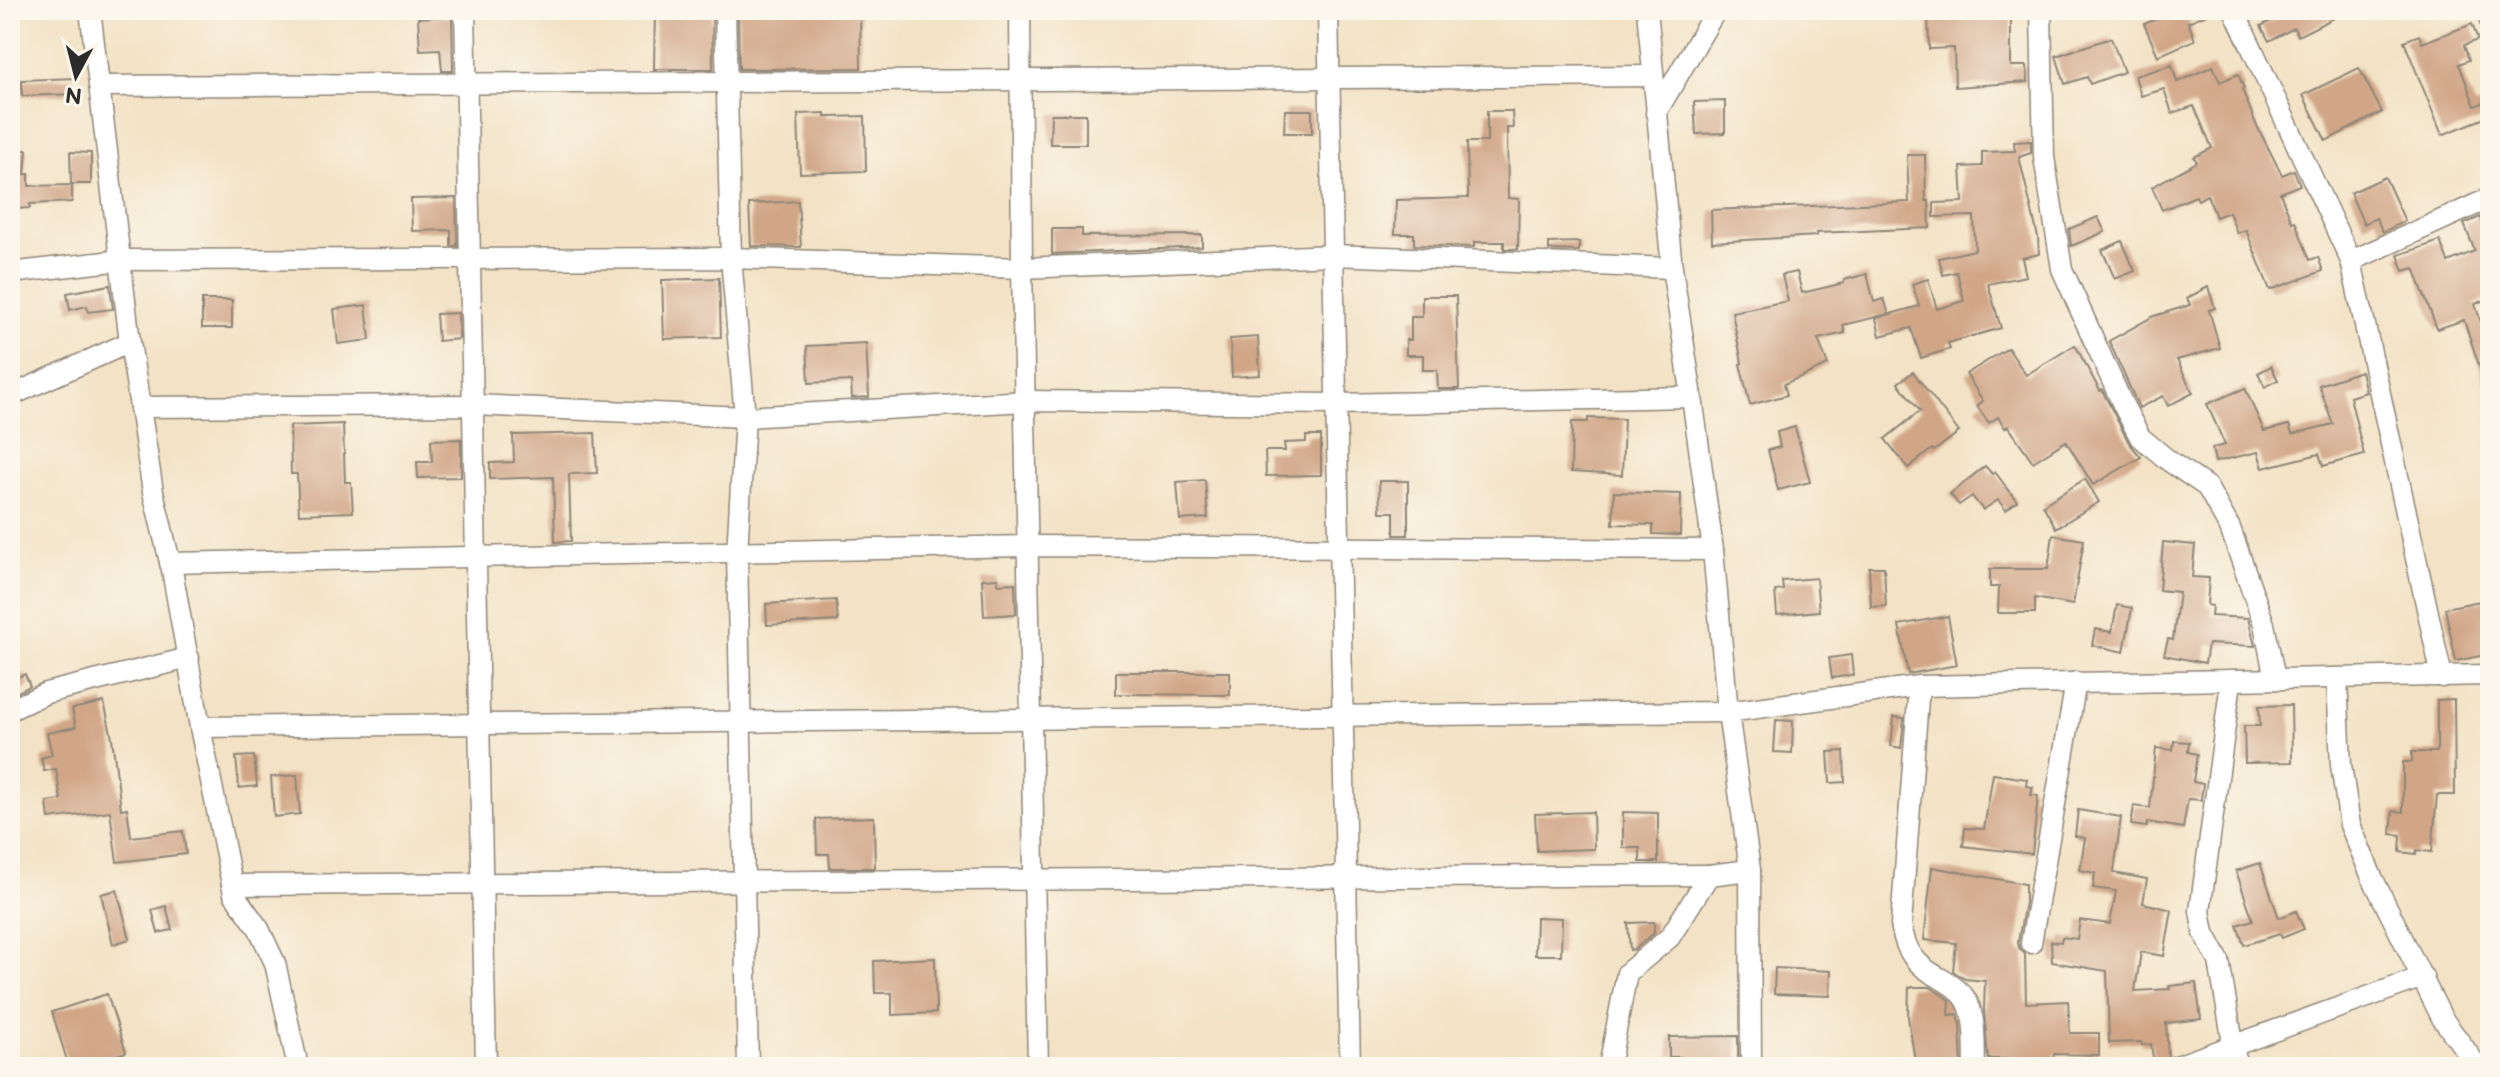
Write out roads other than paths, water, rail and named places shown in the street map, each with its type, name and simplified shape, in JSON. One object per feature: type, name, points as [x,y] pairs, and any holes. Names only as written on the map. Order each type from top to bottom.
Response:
[{"type":"street","points":[[90,10],[130,342],[153,492],[170,563],[234,894],[259,929],[275,963],[298,1067]]},
{"type":"street","points":[[465,10],[486,1067]]},
{"type":"street","points":[[725,10],[731,258],[745,417],[737,553],[748,1067]]},
{"type":"street","points":[[1020,10],[1038,1067]]},
{"type":"street","points":[[1328,10],[1350,1067]]},
{"type":"street","points":[[1647,10],[1672,268],[1713,550],[1728,712],[1750,870],[1751,1067]]},
{"type":"street","points":[[1656,113],[1716,10]]},
{"type":"street","points":[[2041,10],[2044,157],[2062,269],[2140,437],[2207,487],[2230,528],[2264,624],[2275,679]]},
{"type":"street","points":[[2234,10],[2351,261],[2442,677]]},
{"type":"street","points":[[2487,10],[2490,21]]},
{"type":"street","points":[[100,86],[1653,76]]},
{"type":"street","points":[[2351,261],[2490,198]]},
{"type":"street","points":[[10,273],[122,260],[731,258],[1022,268],[1333,255],[1672,268]]},
{"type":"street","points":[[10,396],[130,342]]},
{"type":"street","points":[[140,407],[473,405],[745,417],[1027,401],[1337,404],[1692,397]]},
{"type":"street","points":[[170,563],[1029,546],[1713,550]]},
{"type":"street","points":[[10,710],[46,693],[189,658]]},
{"type":"street","points":[[200,727],[1728,712],[1919,686],[2490,675]]},
{"type":"street","points":[[2337,678],[2341,765],[2350,825],[2371,875],[2442,1018],[2478,1067]]},
{"type":"street","points":[[2031,943],[2076,682]]},
{"type":"street","points":[[2231,682],[2200,911],[2204,933],[2219,961],[2235,1057]]},
{"type":"street","points":[[1919,686],[1901,924],[1904,943],[1914,960],[1951,984],[1965,998],[1971,1014],[1975,1067]]},
{"type":"street","points":[[232,885],[1709,875],[1750,870]]},
{"type":"street","points":[[1609,1067],[1627,973],[1670,937],[1709,875]]},
{"type":"street","points":[[2174,1067],[2235,1057],[2423,977]]}]
